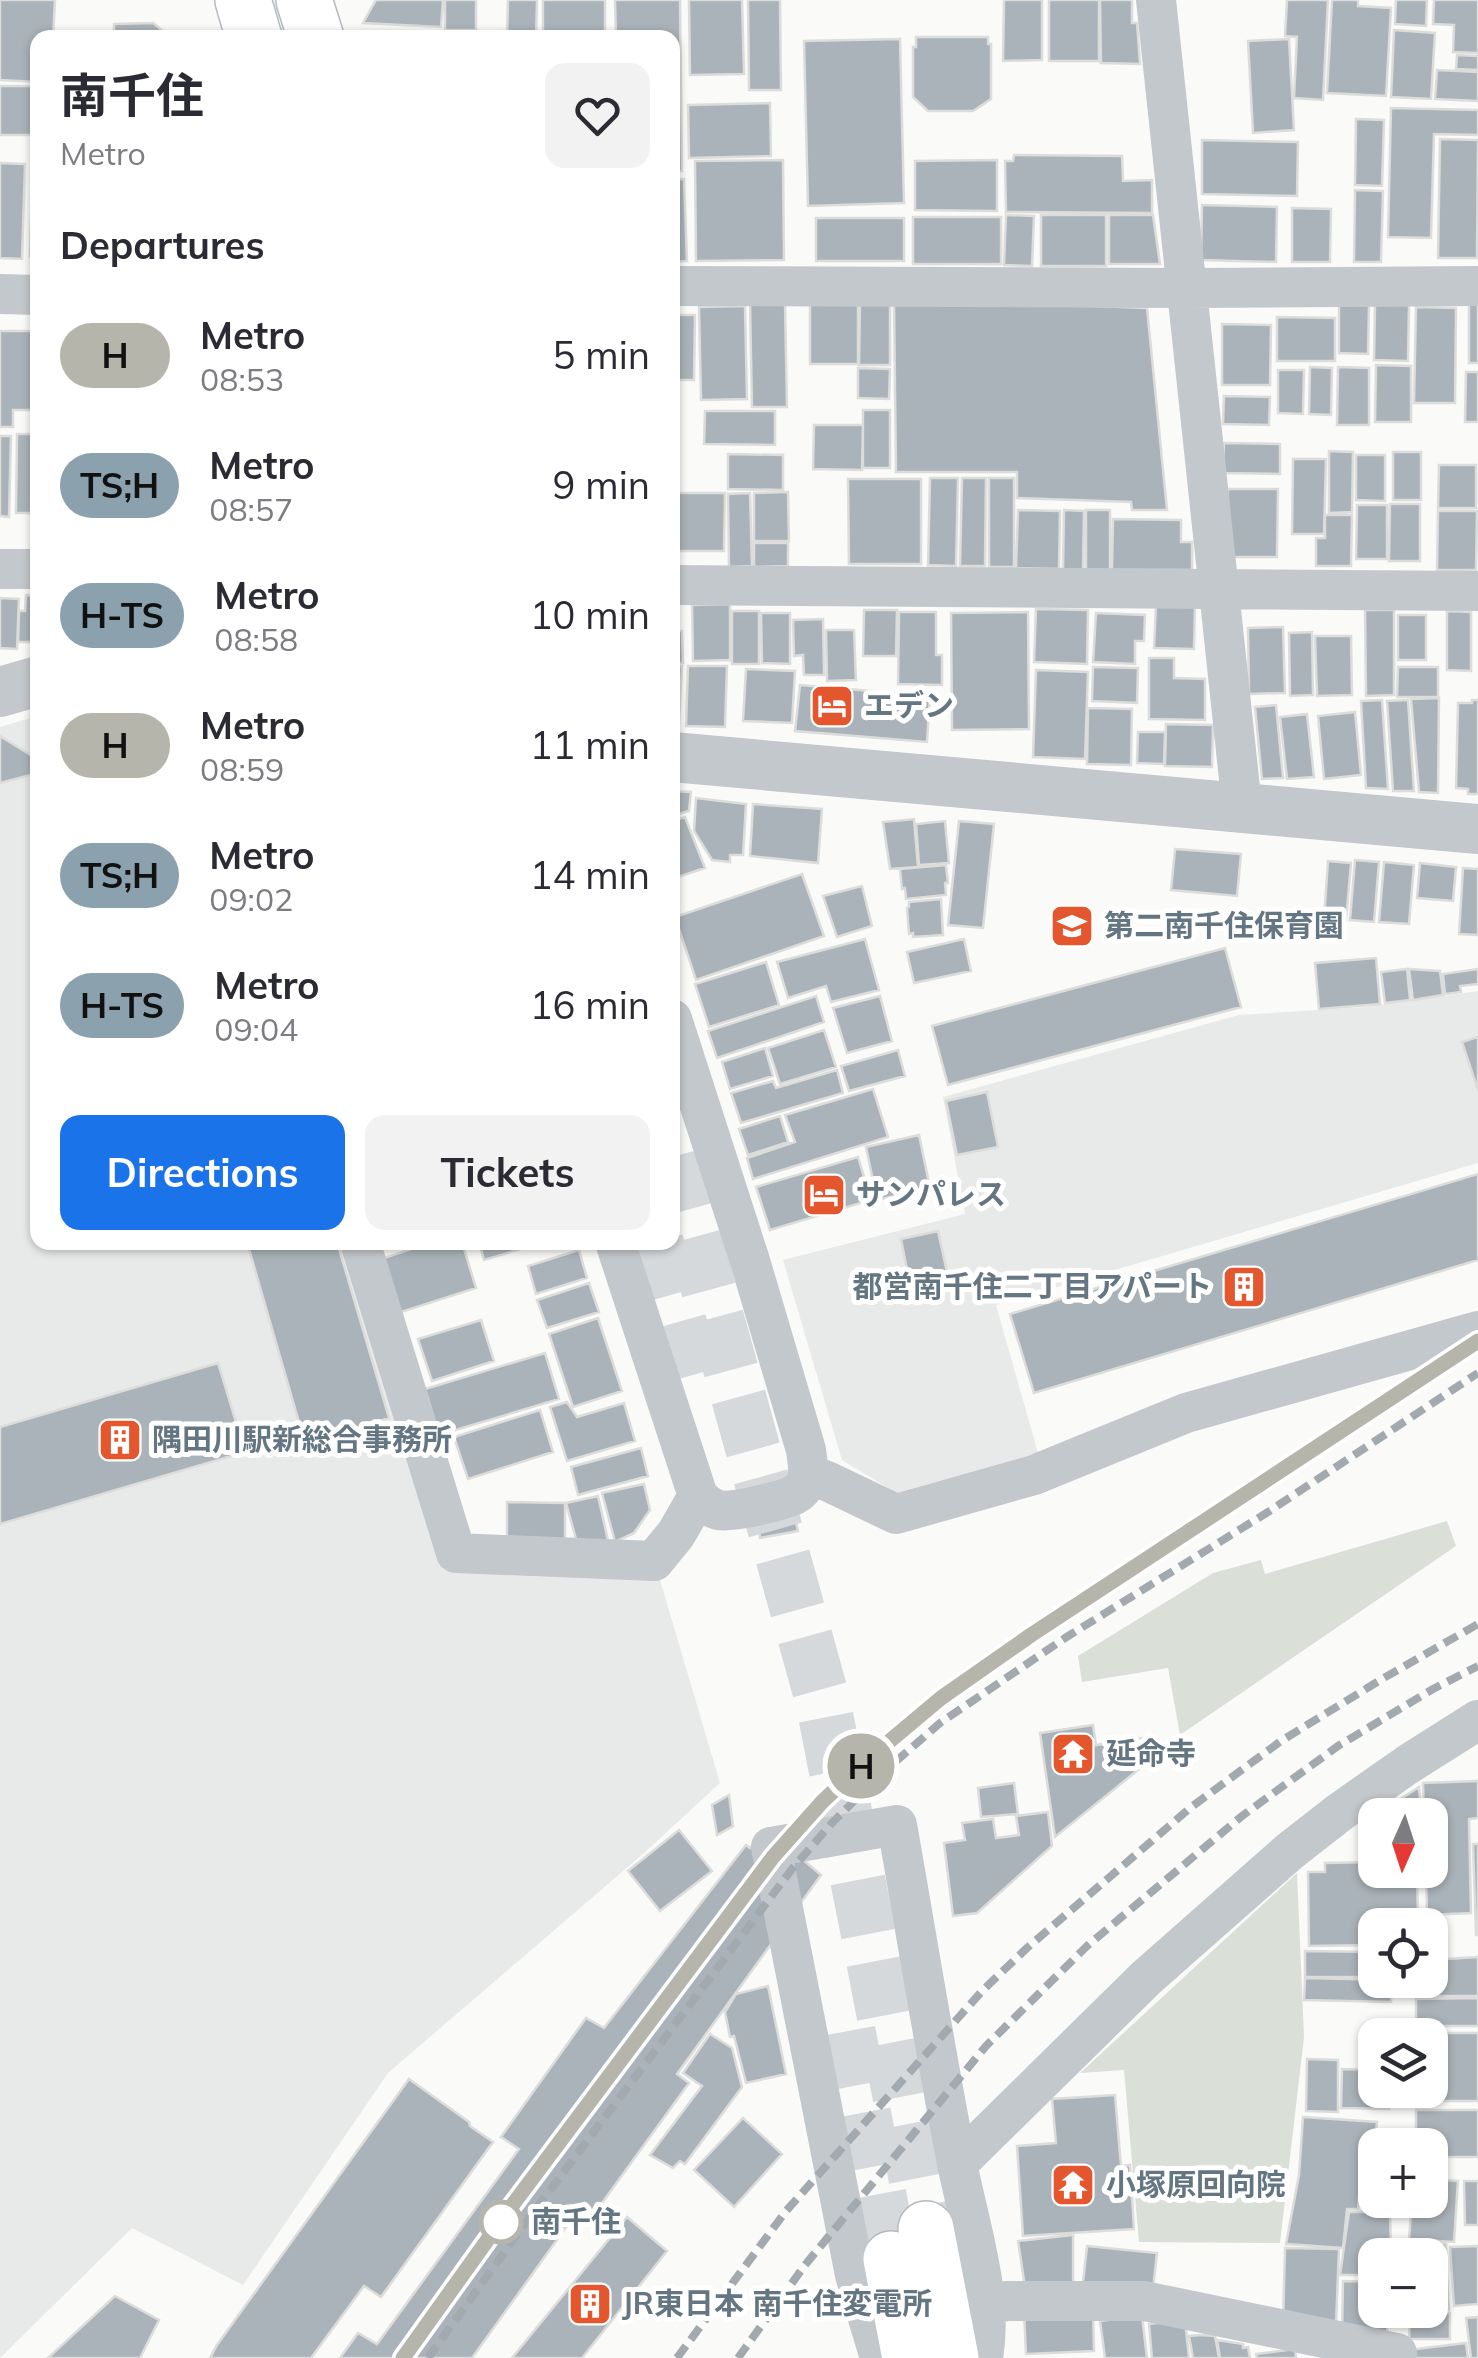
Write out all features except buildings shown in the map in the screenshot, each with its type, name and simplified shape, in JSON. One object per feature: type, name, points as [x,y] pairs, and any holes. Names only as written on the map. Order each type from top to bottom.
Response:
[{"type":"main road","points":[[242,0],[251,30]]},
{"type":"main road","points":[[304,0],[313,30]]},
{"type":"main road","points":[[910,2358],[908,2244],[951,2358]]},
{"type":"street","points":[[1156,0],[1242,807]]},
{"type":"street","points":[[680,286],[1478,286]]},
{"type":"street","points":[[0,294],[30,295]]},
{"type":"street","points":[[0,568],[30,569]]},
{"type":"street","points":[[680,584],[1478,591]]},
{"type":"street","points":[[0,692],[30,683]]},
{"type":"street","points":[[680,758],[1478,829]]},
{"type":"street","points":[[618,1250],[698,1496],[714,1509],[726,1510],[791,1497],[806,1482],[806,1450],[680,1044]]},
{"type":"street","points":[[362,1250],[456,1553],[654,1561],[676,1534],[698,1496]]},
{"type":"street","points":[[808,1474],[896,1514],[1034,1475],[1186,1414],[1478,1331]]},
{"type":"street","points":[[957,2164],[1146,1978],[1290,1851],[1407,1765],[1478,1720]]},
{"type":"street","points":[[880,2358],[855,2275],[771,1847],[896,1825],[976,2253],[987,2338],[983,2358]]},
{"type":"street","points":[[984,2305],[1007,2301],[1144,2300],[1397,2354]]},
{"type":"shaded area","points":[[30,718],[30,1250],[349,1250],[443,1562],[658,1573],[720,1783],[388,2073],[243,2285],[132,2228],[0,2358],[0,727]]},
{"type":"shaded area","points":[[1478,991],[1478,1163],[996,1305],[1038,1453],[896,1493],[842,1460],[783,1260],[965,1214],[943,1097],[1239,1015],[1365,1007]]},
{"type":"shaded area","points":[[1447,1521],[1456,1546],[1180,1735],[1168,1668],[1082,1682],[1078,1656],[1213,1573],[1261,1560],[1265,1574]]},
{"type":"shaded area","points":[[1297,1873],[1304,2037],[1280,2243],[1139,2242],[1124,2070],[1080,2073]]},
{"type":"tunnel","points":[[680,1186],[823,1702],[926,2229]]},
{"type":"tunnel","points":[[658,1250],[698,1388]]},
{"type":"tunnel","points":[[848,2031],[891,2259]]},
{"type":"railway","points":[[403,2358],[773,1857],[822,1802],[941,1698],[1478,1341]]},
{"type":"railway","points":[[428,2358],[792,1869],[879,1776],[940,1723],[1065,1638],[1268,1512],[1478,1373]]},
{"type":"railway","points":[[677,2358],[786,2211],[983,1990],[1027,1948],[1190,1808],[1281,1741],[1478,1624]]},
{"type":"railway","points":[[738,2358],[805,2265],[986,2046],[1087,1946],[1242,1816],[1338,1746],[1478,1666]]},
{"type":"metro line","name":"H","points":[[403,2358],[773,1857],[860,1766],[941,1698],[1031,1635],[1478,1341]]},
{"type":"place","name":"エデン","points":[[832,706]]},
{"type":"place","name":"第二南千住保育園","points":[[1072,926]]},
{"type":"place","name":"サンパレス","points":[[824,1195]]},
{"type":"place","name":"都営南千住二丁目アパート","points":[[1244,1287]]},
{"type":"place","name":"隅田川駅新総合事務所","points":[[120,1440]]},
{"type":"place","name":"延命寺","points":[[1073,1754]]},
{"type":"place","name":"小塚原回向院","points":[[1073,2185]]},
{"type":"place","name":"南千住","points":[[501,2222]]},
{"type":"place","name":"JR東日本 南千住変電所","points":[[590,2304]]}]
